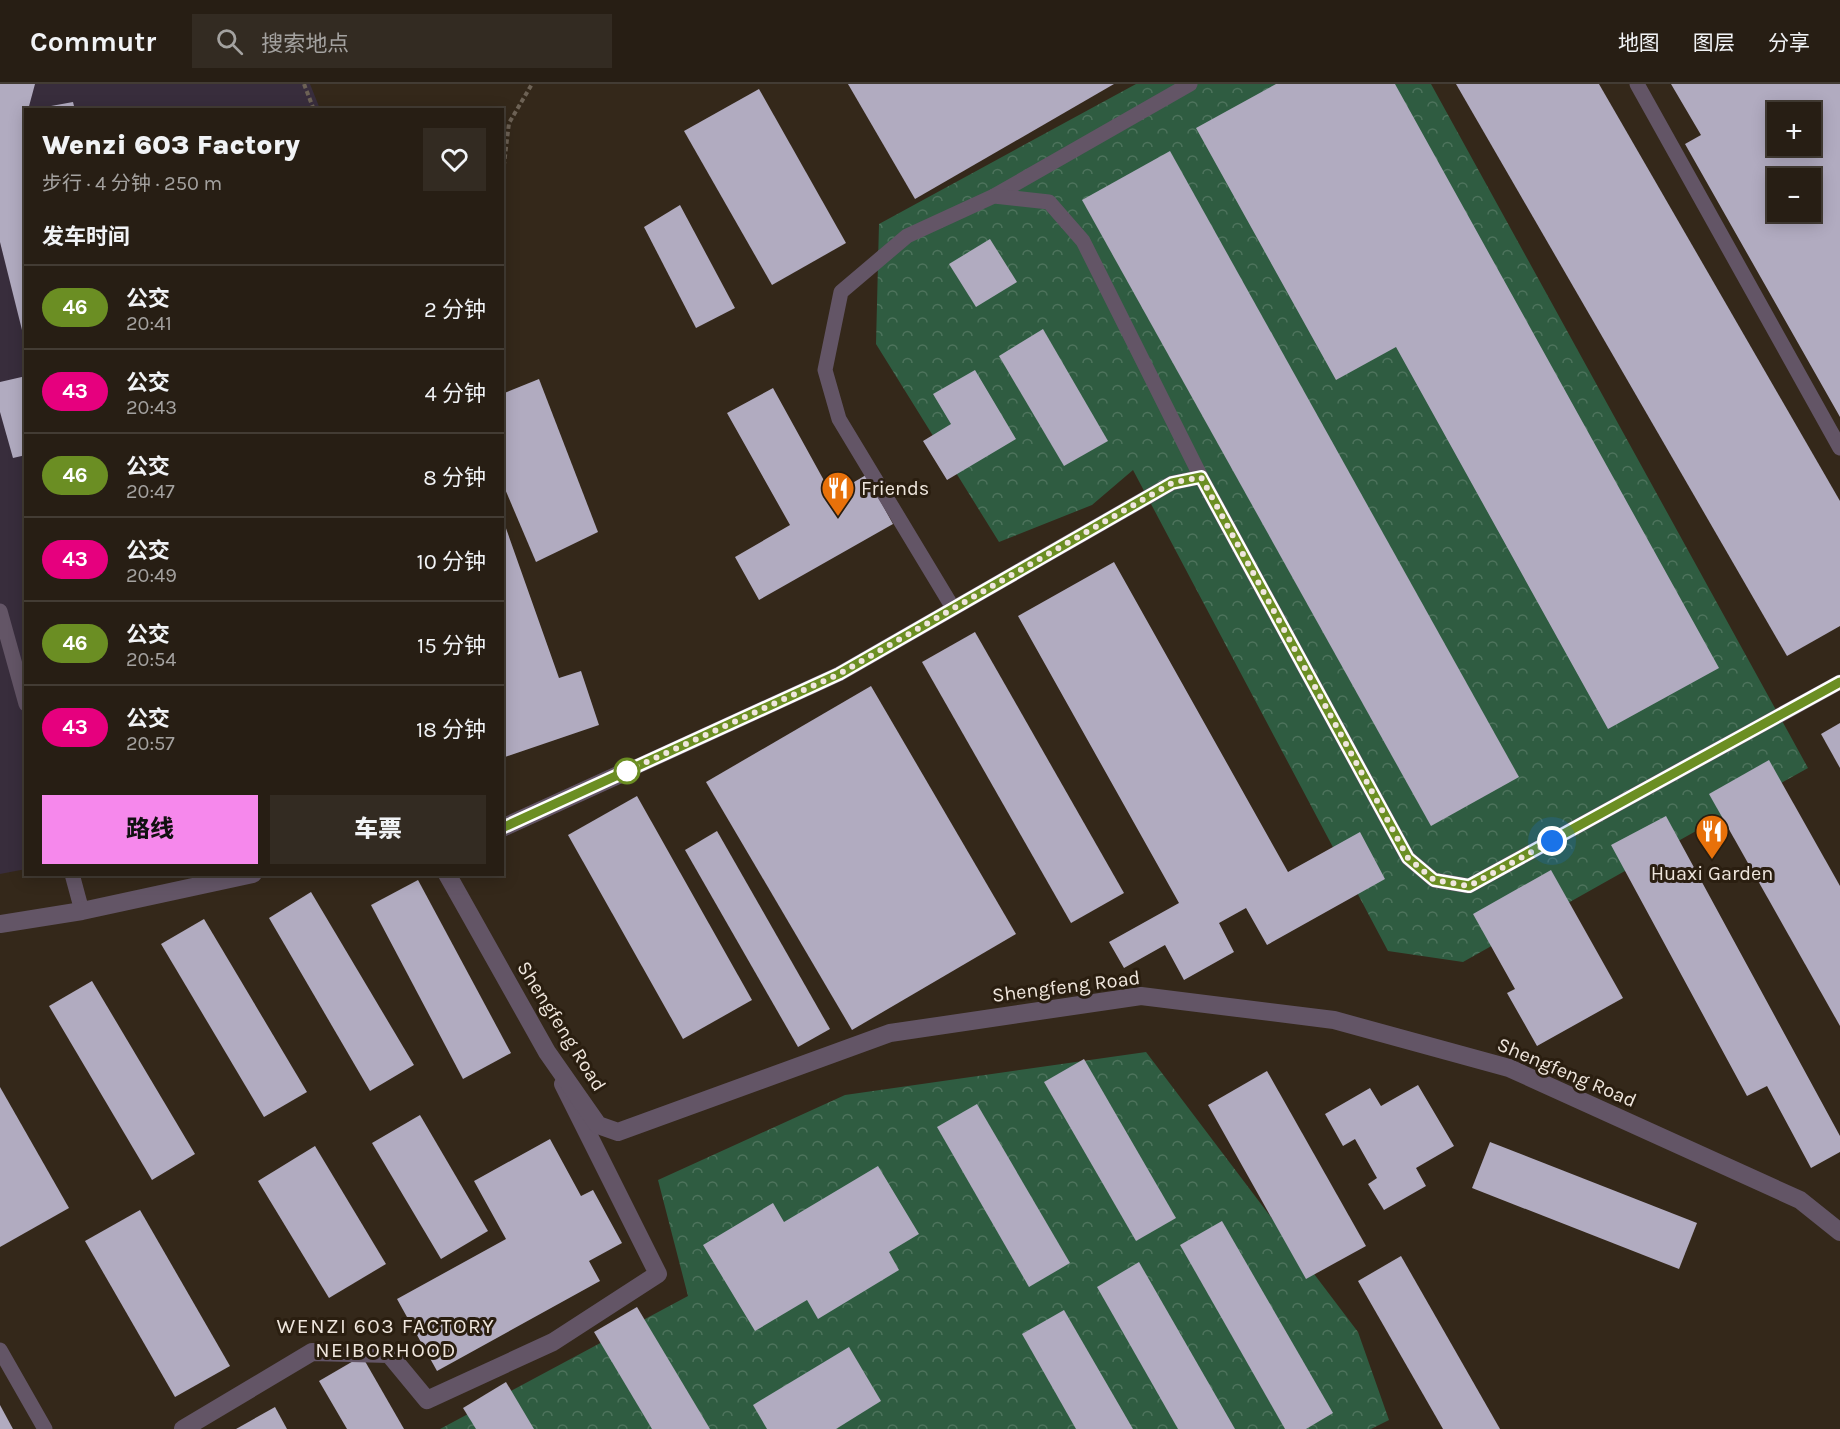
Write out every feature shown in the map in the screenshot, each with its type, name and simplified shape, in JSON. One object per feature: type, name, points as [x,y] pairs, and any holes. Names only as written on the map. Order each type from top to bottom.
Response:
[{"type":"street","points":[[504,827],[627,771]]},
{"type":"street","points":[[0,924],[82,911],[244,876]]},
{"type":"street","name":"Shengfeng Road","points":[[448,876],[547,1052],[598,1125],[618,1132],[890,1033],[1141,996],[1334,1020],[1509,1068],[1800,1200],[1840,1232]]},
{"type":"street","points":[[183,1429],[312,1352],[389,1354],[427,1400],[553,1342],[658,1274],[547,1052]]},
{"type":"lane","points":[[953,608],[838,419],[825,370],[841,292],[907,236],[994,196],[1190,84]]},
{"type":"lane","points":[[1637,84],[1840,448]]},
{"type":"lane","points":[[994,196],[1049,202],[1083,241],[1201,477],[1408,858],[1434,880],[1469,886],[1840,682]]},
{"type":"lane","points":[[627,771],[839,674],[1172,483],[1201,477]]},
{"type":"lane","points":[[0,611],[24,697]]},
{"type":"lane","points":[[73,876],[82,911]]},
{"type":"lane","points":[[0,1350],[45,1429]]},
{"type":"path","points":[[304,84],[313,108]]},
{"type":"path","points":[[504,164],[509,123],[532,84]]},
{"type":"shaded area","points":[[0,84],[310,84],[320,108],[24,108],[24,869],[0,874]]},
{"type":"green space","points":[[1136,84],[1431,84],[1808,768],[1463,962],[1388,951],[1133,470],[1092,505],[999,542],[876,344],[879,224]]},
{"type":"green space","points":[[1146,1052],[1358,1332],[1389,1420],[1371,1429],[440,1429],[688,1296],[658,1180],[845,1095]]},
{"type":"building","points":[[0,84],[35,84],[29,108],[24,108],[24,338],[0,242]]},
{"type":"building","points":[[848,84],[1114,84],[915,199]]},
{"type":"building","points":[[1276,84],[1395,84],[1719,668],[1608,729],[1396,347],[1336,380],[1196,128]]},
{"type":"building","points":[[1456,84],[1599,84],[1840,501],[1840,626],[1787,656]]},
{"type":"building","points":[[1671,84],[1840,84],[1840,417],[1685,144],[1701,135]]},
{"type":"building","points":[[759,89],[846,243],[772,285],[684,131]]},
{"type":"building","points":[[73,102],[74,108],[40,108]]},
{"type":"building","points":[[1170,151],[1519,777],[1431,826],[1082,200]]},
{"type":"building","points":[[680,205],[735,308],[696,328],[644,227]]},
{"type":"building","points":[[990,239],[1017,282],[976,307],[949,264]]},
{"type":"building","points":[[1043,329],[1108,441],[1064,466],[999,356]]},
{"type":"building","points":[[975,370],[1016,439],[947,480],[923,441],[951,424],[933,394]]},
{"type":"building","points":[[24,376],[24,455],[13,458],[0,412],[0,382]]},
{"type":"building","points":[[539,379],[598,532],[536,562],[504,487],[504,393]]},
{"type":"building","points":[[773,388],[832,495],[866,475],[893,524],[759,600],[735,557],[790,525],[727,413]]},
{"type":"building","points":[[504,523],[559,678],[581,671],[599,725],[504,757]]},
{"type":"building","points":[[1114,562],[1288,872],[1360,832],[1385,879],[1267,945],[1246,908],[1219,923],[1234,952],[1184,980],[1165,945],[1124,968],[1109,942],[1179,903],[1018,616]]},
{"type":"building","points":[[975,632],[1124,893],[1071,923],[922,662]]},
{"type":"building","points":[[871,686],[1016,934],[852,1030],[706,782]]},
{"type":"building","points":[[1840,723],[1840,768],[1821,734]]},
{"type":"building","points":[[1769,760],[1840,886],[1840,1026],[1709,794]]},
{"type":"building","points":[[637,796],[752,1000],[683,1039],[568,835]]},
{"type":"building","points":[[1666,816],[1840,1136],[1840,1152],[1811,1168],[1767,1086],[1747,1096],[1611,845]]},
{"type":"building","points":[[717,831],[830,1029],[798,1047],[685,850]]},
{"type":"building","points":[[1551,870],[1623,998],[1537,1046],[1507,993],[1515,989],[1473,914]]},
{"type":"building","points":[[418,880],[511,1053],[463,1079],[371,905]]},
{"type":"building","points":[[311,892],[414,1065],[370,1091],[269,918]]},
{"type":"building","points":[[204,919],[307,1092],[264,1117],[161,944]]},
{"type":"building","points":[[92,981],[195,1154],[152,1180],[49,1006]]},
{"type":"building","points":[[1084,1059],[1176,1218],[1136,1241],[1044,1082]]},
{"type":"building","points":[[1267,1071],[1366,1246],[1306,1279],[1208,1105]]},
{"type":"building","points":[[1418,1085],[1454,1146],[1416,1168],[1426,1186],[1384,1210],[1368,1184],[1377,1178],[1355,1139],[1343,1146],[1325,1114],[1370,1088],[1381,1106]]},
{"type":"building","points":[[0,1087],[69,1208],[0,1247]]},
{"type":"building","points":[[977,1104],[1070,1263],[1029,1287],[937,1127]]},
{"type":"building","points":[[420,1115],[488,1231],[441,1259],[372,1143]]},
{"type":"building","points":[[550,1139],[581,1196],[593,1190],[622,1243],[589,1261],[600,1281],[437,1371],[397,1299],[506,1239],[474,1181]]},
{"type":"building","points":[[1490,1142],[1697,1223],[1679,1269],[1472,1188]]},
{"type":"building","points":[[315,1146],[386,1264],[329,1298],[258,1181]]},
{"type":"building","points":[[878,1166],[919,1234],[889,1252],[899,1270],[818,1319],[807,1300],[755,1331],[703,1245],[773,1203],[784,1222]]},
{"type":"building","points":[[140,1210],[230,1366],[175,1397],[85,1241]]},
{"type":"building","points":[[1222,1221],[1333,1413],[1306,1429],[1285,1429],[1180,1245]]},
{"type":"building","points":[[1401,1256],[1500,1429],[1443,1429],[1358,1281]]},
{"type":"building","points":[[1139,1262],[1235,1429],[1178,1429],[1097,1287]]},
{"type":"building","points":[[637,1307],[710,1429],[652,1429],[594,1332]]},
{"type":"building","points":[[1064,1310],[1133,1429],[1076,1429],[1022,1334]]},
{"type":"building","points":[[849,1347],[881,1401],[836,1429],[767,1429],[753,1405]]},
{"type":"building","points":[[362,1356],[404,1429],[347,1429],[319,1381]]},
{"type":"building","points":[[506,1382],[534,1429],[476,1429],[463,1408]]},
{"type":"building","points":[[0,1405],[13,1429],[0,1429]]},
{"type":"building","points":[[275,1407],[287,1429],[236,1429]]},
{"type":"bus line","name":"46","points":[[504,827],[839,674],[1172,483],[1201,477],[1408,858],[1434,880],[1469,886],[1840,682]]},
{"type":"place","name":"Friends","points":[[838,517]]},
{"type":"place","name":"Huaxi Garden","points":[[1712,860]]},
{"type":"district","name":"WENZI 603 FACTORY NEIBORHOOD","points":[[386,1338]]},
{"type":"route","points":[[627,771],[839,674],[1172,483],[1201,477],[1408,858],[1434,880],[1469,886],[1552,841]]}]
